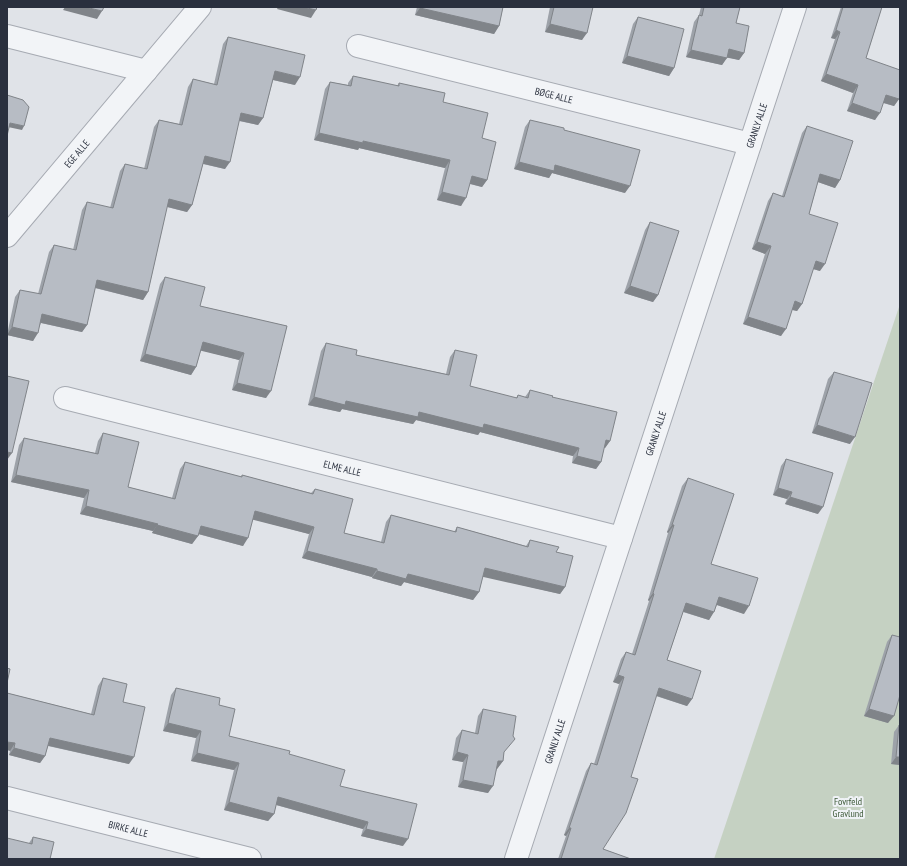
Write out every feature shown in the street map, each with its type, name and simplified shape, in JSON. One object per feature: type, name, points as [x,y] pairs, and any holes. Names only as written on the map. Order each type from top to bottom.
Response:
[{"type":"street","name":"EGE ALLE","points":[[7,236],[200,7]]},
{"type":"street","name":"GRANLY ALLE","points":[[516,859],[795,7]]},
{"type":"street","points":[[7,36],[146,71]]},
{"type":"street","name":"BØGE ALLE","points":[[358,46],[750,144]]},
{"type":"street","name":"ELME ALLE","points":[[65,398],[621,538]]},
{"type":"street","name":"BIRKE ALLE","points":[[7,798],[250,859]]},
{"type":"green space","name":"Fovrfeld Gravlund","points":[[900,304],[900,859],[714,859]]},
{"type":"building","points":[[85,7],[104,7],[102,11]]},
{"type":"building","points":[[303,7],[317,7],[316,10]]},
{"type":"building","points":[[503,7],[499,26],[420,8]]},
{"type":"building","points":[[554,7],[593,7],[587,33],[550,24]]},
{"type":"building","points":[[704,7],[740,7],[736,23],[749,26],[744,53],[729,49],[727,58],[691,50],[699,15],[702,16]]},
{"type":"building","points":[[843,7],[882,7],[866,58],[900,70],[900,97],[899,99],[886,95],[880,113],[852,103],[858,85],[826,74],[840,32],[836,30]]},
{"type":"building","points":[[638,17],[684,29],[674,68],[627,56]]},
{"type":"building","points":[[228,37],[305,55],[300,77],[275,71],[263,118],[241,113],[230,162],[205,156],[192,205],[169,199],[148,292],[97,280],[87,325],[42,314],[38,333],[12,327],[20,290],[41,294],[54,245],[76,250],[87,202],[113,208],[125,164],[147,169],[159,120],[182,125],[193,79],[217,85]]},
{"type":"building","points":[[353,76],[399,86],[399,83],[445,93],[443,102],[488,113],[482,138],[496,142],[487,180],[472,176],[466,198],[442,192],[450,160],[319,133],[330,82],[351,86]]},
{"type":"building","points":[[7,95],[23,100],[29,107],[24,126],[10,123],[7,136]]},
{"type":"building","points":[[530,120],[564,128],[564,130],[640,150],[630,186],[555,165],[554,171],[519,162]]},
{"type":"building","points":[[807,126],[853,141],[840,180],[820,174],[809,214],[838,223],[825,264],[816,261],[802,304],[795,301],[786,329],[748,317],[771,246],[757,242],[773,193],[784,197]]},
{"type":"building","points":[[650,222],[679,231],[658,295],[630,286]]},
{"type":"building","points":[[165,277],[205,287],[200,306],[287,326],[271,391],[237,383],[244,353],[203,342],[196,367],[145,354]]},
{"type":"building","points":[[326,343],[357,350],[356,355],[449,375],[455,350],[477,355],[470,386],[517,398],[518,395],[528,398],[530,390],[553,396],[552,397],[617,412],[610,441],[606,440],[601,462],[577,456],[579,448],[484,424],[483,428],[419,412],[418,417],[346,401],[345,405],[314,397]]},
{"type":"building","points":[[834,372],[872,383],[855,437],[817,425]]},
{"type":"building","points":[[7,376],[29,381],[12,453],[7,452]]},
{"type":"building","points":[[103,433],[139,442],[128,487],[175,499],[185,462],[242,477],[242,475],[313,494],[315,489],[353,499],[344,533],[384,543],[391,515],[456,532],[457,527],[528,547],[530,540],[559,547],[556,552],[573,556],[565,587],[485,568],[479,592],[408,574],[406,579],[377,571],[377,569],[307,551],[314,527],[255,511],[248,538],[201,526],[198,536],[157,525],[158,524],[86,506],[89,490],[16,475],[24,438],[98,454]]},
{"type":"building","points":[[786,459],[833,473],[823,507],[790,497],[792,492],[778,488]]},
{"type":"building","points":[[688,478],[734,494],[711,564],[758,578],[749,606],[719,597],[714,612],[686,603],[667,660],[701,671],[692,699],[659,688],[631,777],[638,779],[626,813],[603,849],[631,859],[561,859],[571,828],[569,828],[591,763],[597,765],[624,677],[618,675],[626,652],[635,655],[674,525],[672,525]]},
{"type":"building","points":[[892,635],[900,637],[900,695],[894,716],[869,709]]},
{"type":"building","points":[[7,668],[10,669],[7,683]]},
{"type":"building","points":[[103,678],[127,684],[123,702],[145,707],[134,757],[50,738],[45,756],[14,748],[15,743],[7,742],[7,693],[94,715]]},
{"type":"building","points":[[176,688],[220,698],[219,705],[235,709],[229,736],[290,751],[289,754],[345,770],[340,786],[417,804],[408,839],[366,829],[368,822],[278,797],[274,814],[229,802],[239,763],[197,753],[201,731],[168,723]]},
{"type":"building","points":[[483,709],[516,716],[513,736],[515,739],[504,752],[503,761],[498,761],[493,786],[463,780],[468,755],[457,752],[462,730],[478,734]]},
{"type":"building","points":[[899,725],[900,757],[896,757]]},
{"type":"building","points":[[33,837],[54,842],[50,859],[7,859],[7,838],[32,844]]}]
